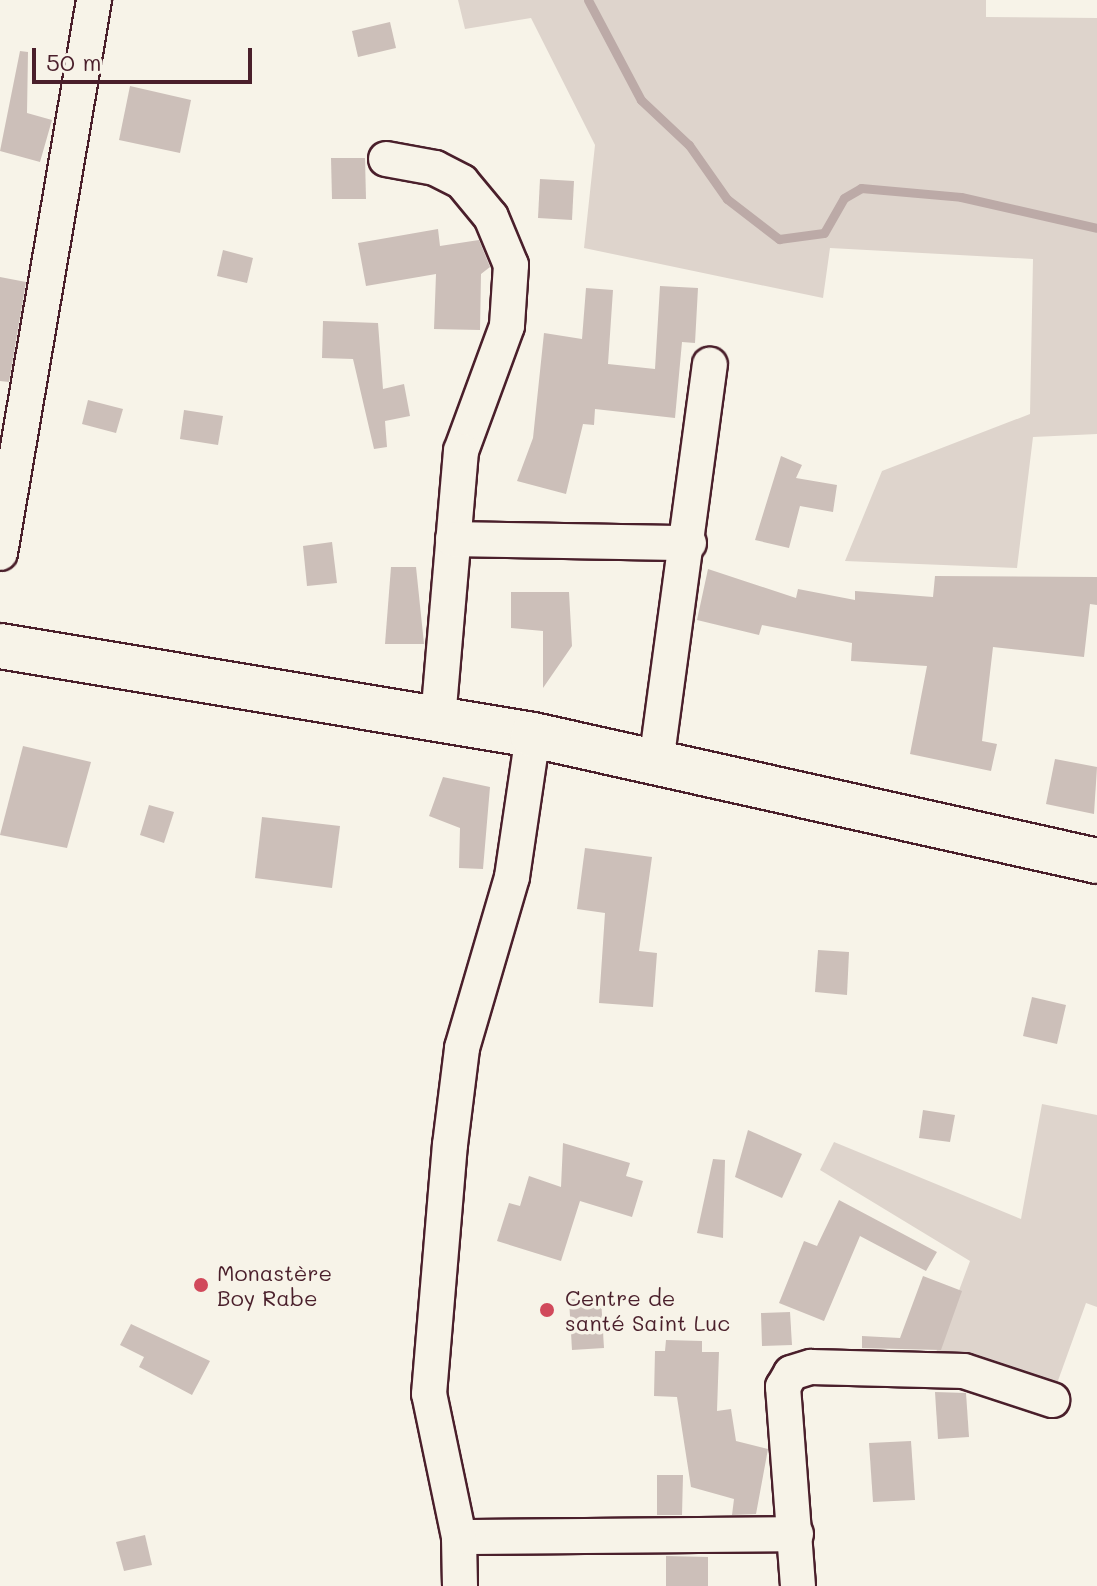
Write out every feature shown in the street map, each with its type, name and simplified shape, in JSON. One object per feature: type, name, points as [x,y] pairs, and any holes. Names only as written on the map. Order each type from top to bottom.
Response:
[{"type":"main road","points":[[0,646],[533,735],[1097,861]]},
{"type":"street","points":[[0,553],[94,0]]},
{"type":"street","points":[[386,159],[435,168],[462,182],[491,217],[511,265],[507,326],[466,425],[438,720]]},
{"type":"street","points":[[656,763],[689,543],[710,365]]},
{"type":"street","points":[[453,539],[689,543]]},
{"type":"street","points":[[460,1586],[459,1537],[429,1394],[450,1145],[462,1048],[512,877],[533,735]]},
{"type":"street","points":[[798,1586],[783,1387],[791,1373],[811,1367],[964,1371],[1052,1400]]},
{"type":"street","points":[[459,1537],[796,1534]]},
{"type":"shaded area","points":[[458,0],[986,0],[986,17],[1097,18],[1097,434],[1033,437],[1017,568],[845,561],[882,471],[1030,414],[1033,259],[830,248],[823,298],[584,248],[595,145],[531,18],[465,29]]},
{"type":"shaded area","points":[[1042,1104],[1097,1115],[1097,1307],[1086,1303],[1055,1389],[932,1363],[970,1261],[820,1170],[834,1142],[1021,1219]]},
{"type":"building","points":[[390,22],[396,48],[358,57],[352,31]]},
{"type":"building","points":[[20,51],[28,52],[27,113],[52,120],[40,162],[0,151]]},
{"type":"building","points":[[130,86],[191,100],[180,153],[119,140]]},
{"type":"building","points":[[331,158],[365,158],[366,199],[332,199]]},
{"type":"building","points":[[540,179],[574,181],[572,220],[538,218]]},
{"type":"building","points":[[438,229],[440,246],[479,240],[490,267],[481,274],[480,330],[434,329],[436,274],[366,286],[358,243]]},
{"type":"building","points":[[223,250],[253,258],[247,283],[217,276]]},
{"type":"building","points":[[0,277],[26,282],[9,382],[0,381]]},
{"type":"building","points":[[660,286],[698,288],[695,343],[682,342],[675,418],[595,409],[594,425],[583,424],[566,494],[517,481],[533,438],[544,333],[582,339],[586,288],[613,290],[608,364],[655,369]]},
{"type":"building","points":[[323,321],[378,323],[383,389],[404,384],[410,416],[385,421],[387,447],[374,449],[353,359],[322,358]]},
{"type":"building","points":[[88,400],[123,409],[116,433],[82,424]]},
{"type":"building","points":[[184,410],[223,416],[218,445],[180,439]]},
{"type":"building","points":[[781,456],[802,465],[796,478],[837,485],[833,512],[800,506],[789,548],[755,540]]},
{"type":"building","points":[[332,542],[337,583],[307,586],[303,546]]},
{"type":"building","points":[[391,567],[416,567],[424,644],[385,644]]},
{"type":"building","points":[[708,569],[796,598],[798,589],[855,600],[855,591],[933,597],[935,576],[1097,577],[1097,605],[1090,604],[1084,657],[993,647],[982,741],[997,744],[991,771],[910,754],[927,666],[851,661],[852,643],[762,625],[759,635],[697,620]]},
{"type":"building","points":[[511,592],[569,592],[572,646],[543,688],[543,631],[511,628]]},
{"type":"building","points":[[23,746],[91,762],[67,848],[0,835]]},
{"type":"building","points":[[1055,759],[1097,767],[1094,814],[1046,804]]},
{"type":"building","points":[[443,777],[490,787],[483,869],[459,868],[460,828],[429,816]]},
{"type":"building","points":[[149,805],[174,812],[164,843],[140,835]]},
{"type":"building","points":[[262,817],[340,826],[332,888],[255,878]]},
{"type":"building","points":[[585,848],[652,857],[639,951],[657,953],[653,1007],[599,1003],[605,913],[577,909]]},
{"type":"building","points":[[818,950],[849,952],[847,995],[815,992]]},
{"type":"building","points":[[1032,997],[1066,1005],[1057,1044],[1023,1036]]},
{"type":"building","points":[[923,1110],[955,1115],[950,1142],[919,1138]]},
{"type":"building","points":[[748,1130],[802,1154],[782,1198],[735,1177]]},
{"type":"building","points":[[563,1143],[630,1163],[626,1176],[643,1181],[632,1217],[580,1201],[561,1261],[497,1241],[509,1203],[520,1206],[529,1176],[561,1187]]},
{"type":"building","points":[[713,1159],[725,1160],[723,1238],[697,1233]]},
{"type":"building","points":[[839,1200],[937,1252],[926,1271],[860,1236],[824,1321],[779,1303],[804,1241],[817,1246]]},
{"type":"building","points":[[923,1276],[962,1291],[941,1350],[862,1348],[862,1336],[900,1338]]},
{"type":"building","points":[[601,1298],[604,1348],[572,1350],[569,1299]]},
{"type":"building","points":[[790,1312],[792,1345],[762,1346],[761,1313]]},
{"type":"building","points":[[131,1324],[210,1361],[192,1395],[139,1367],[144,1357],[120,1345]]},
{"type":"building","points":[[666,1340],[702,1341],[702,1352],[719,1352],[717,1411],[731,1409],[736,1441],[768,1449],[756,1514],[732,1515],[734,1499],[691,1487],[677,1397],[654,1396],[655,1351],[665,1351]]},
{"type":"building","points":[[935,1392],[966,1393],[969,1437],[938,1439]]},
{"type":"building","points":[[911,1441],[915,1500],[873,1502],[869,1443]]},
{"type":"building","points":[[657,1475],[683,1475],[682,1515],[657,1515]]},
{"type":"building","points":[[145,1535],[152,1565],[124,1571],[116,1542]]},
{"type":"building","points":[[666,1556],[708,1557],[708,1586],[666,1586]]},
{"type":"waterway","points":[[588,0],[641,100],[689,145],[727,199],[779,239],[824,233],[844,198],[861,188],[961,197],[1097,228]]},
{"type":"place","name":"Monastère Boy Rabe","points":[[201,1285]]},
{"type":"place","name":"Centre de santé Saint Luc","points":[[547,1310]]}]
